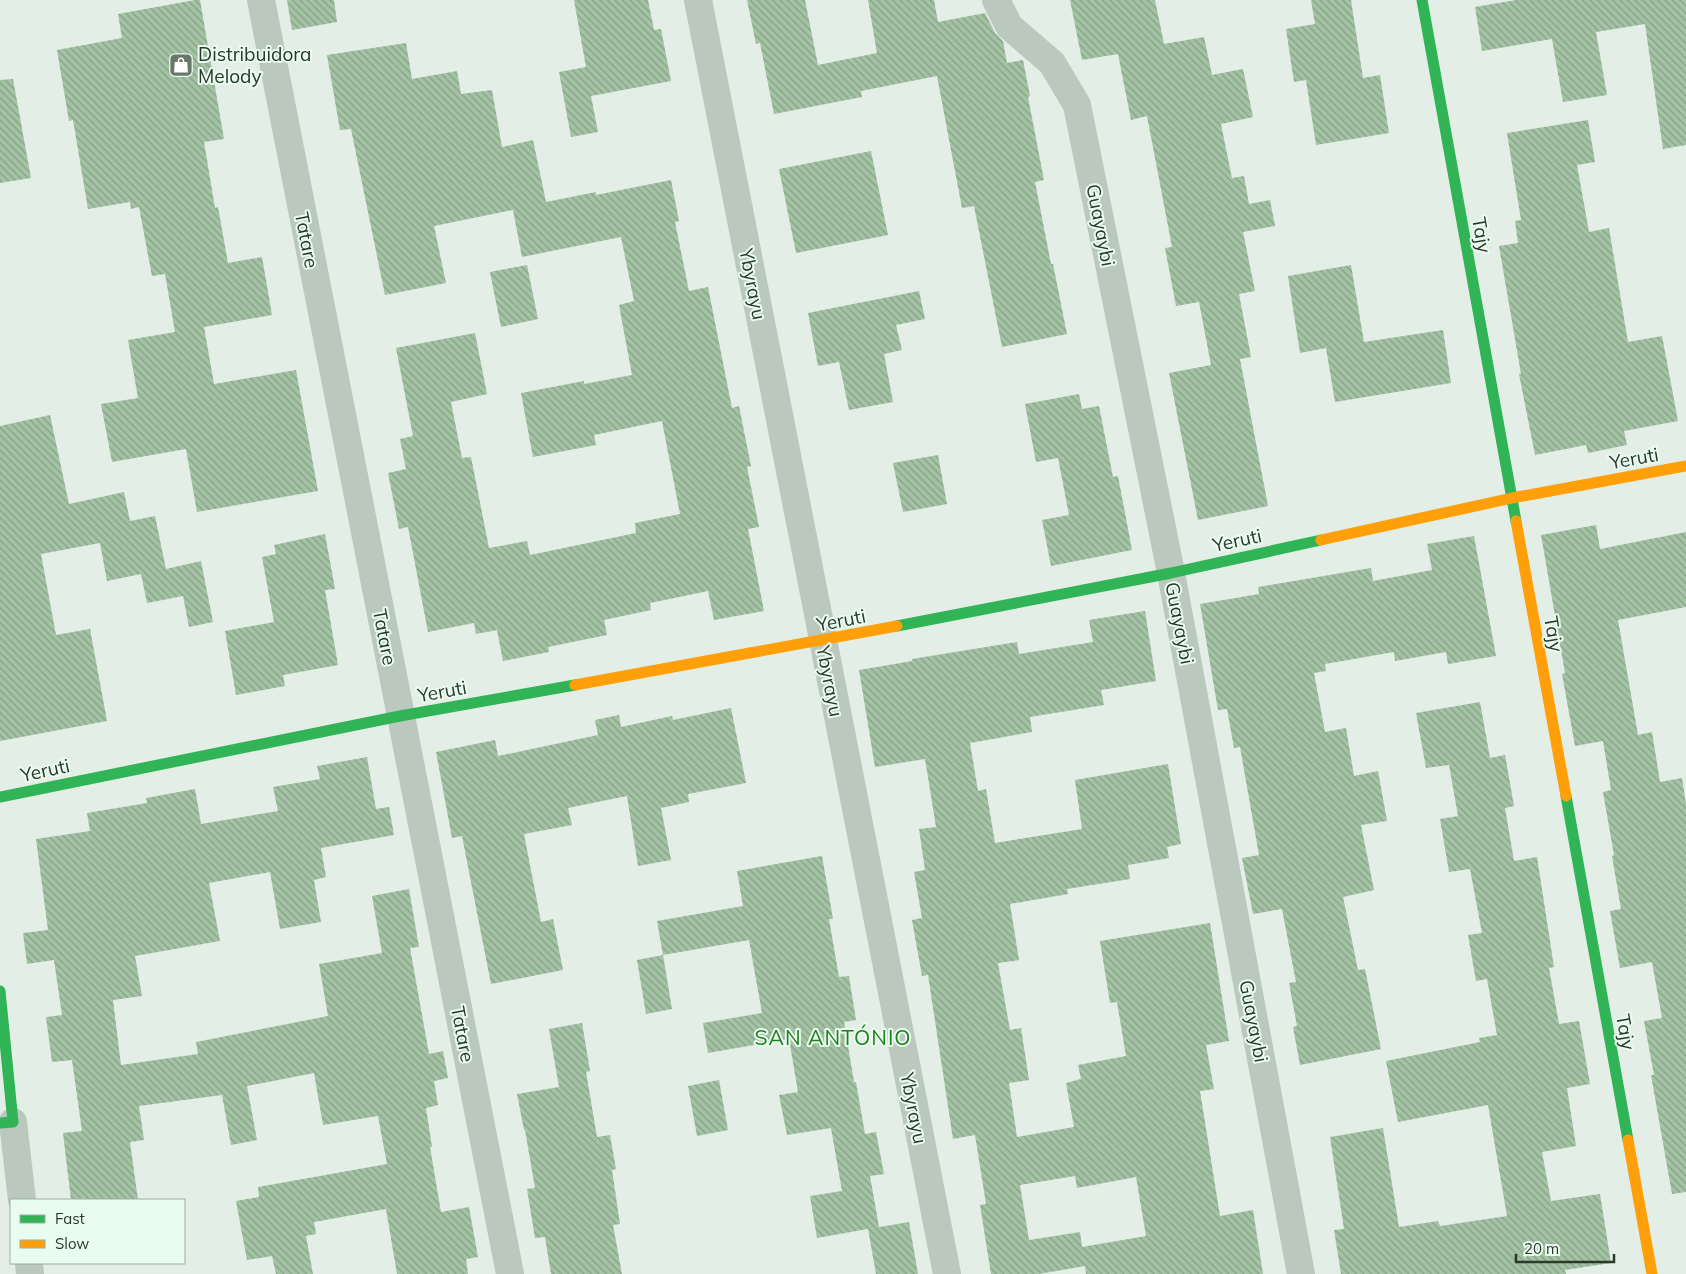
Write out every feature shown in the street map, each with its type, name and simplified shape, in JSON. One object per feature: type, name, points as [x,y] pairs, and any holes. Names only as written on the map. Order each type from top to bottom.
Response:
[{"type":"street","name":"Tatare","points":[[261,0],[510,1274]]},
{"type":"street","name":"Ybyrayu","points":[[698,0],[947,1274]]},
{"type":"street","name":"Guayaybi","points":[[996,0],[1009,26],[1052,63],[1077,105],[1171,573],[1301,1274]]},
{"type":"street","name":"Tajy","points":[[1422,0],[1652,1274]]},
{"type":"street","name":"Yeruti","points":[[0,797],[400,716],[822,642],[1171,573],[1512,498],[1686,466]]},
{"type":"street","points":[[0,992],[7,1122],[22,1199]]},
{"type":"building","points":[[200,0],[224,139],[204,142],[215,208],[218,207],[228,263],[262,257],[272,315],[204,327],[214,384],[296,370],[318,491],[197,512],[186,449],[112,462],[101,404],[138,398],[128,340],[175,332],[165,274],[152,276],[139,207],[131,209],[130,202],[88,209],[73,120],[69,121],[57,50],[122,38],[118,14]]},
{"type":"building","points":[[287,0],[334,0],[337,22],[292,30]]},
{"type":"building","points":[[574,0],[648,0],[654,30],[661,29],[671,81],[591,96],[598,132],[571,137],[559,72],[586,67]]},
{"type":"building","points":[[747,0],[805,0],[818,65],[877,53],[868,0],[934,0],[938,22],[985,13],[995,33],[1003,41],[1007,63],[1023,60],[1044,180],[1035,182],[1067,334],[1002,347],[974,206],[962,208],[937,76],[861,91],[862,97],[774,114],[760,43],[756,44]]},
{"type":"building","points":[[1070,0],[1155,0],[1164,44],[1204,37],[1212,75],[1243,69],[1253,117],[1221,124],[1232,178],[1244,176],[1249,204],[1270,200],[1275,226],[1243,232],[1255,291],[1239,294],[1251,357],[1240,359],[1268,506],[1198,520],[1169,373],[1211,365],[1199,302],[1176,306],[1165,248],[1172,247],[1147,116],[1131,120],[1118,54],[1082,60]]},
{"type":"building","points":[[1311,0],[1351,0],[1363,78],[1380,75],[1389,133],[1316,145],[1306,80],[1294,82],[1286,29],[1315,24]]},
{"type":"building","points":[[1516,0],[1686,0],[1686,145],[1663,149],[1645,24],[1596,32],[1607,95],[1563,102],[1552,39],[1482,51],[1475,7]]},
{"type":"building","points":[[406,43],[412,79],[457,71],[461,94],[492,90],[502,147],[533,140],[546,202],[596,192],[596,195],[671,180],[679,221],[675,222],[689,291],[708,287],[732,408],[739,406],[751,466],[747,467],[759,527],[748,529],[764,611],[714,620],[708,591],[650,603],[651,610],[604,620],[607,635],[548,647],[549,652],[503,661],[497,630],[476,634],[474,623],[428,632],[408,527],[399,529],[388,473],[406,469],[400,439],[413,436],[396,348],[475,333],[487,394],[451,402],[462,458],[471,457],[489,548],[527,541],[530,555],[636,533],[635,523],[680,514],[662,421],[594,435],[596,445],[533,457],[521,393],[584,381],[584,384],[632,375],[619,305],[634,301],[621,237],[522,257],[513,210],[434,226],[446,283],[385,295],[351,129],[340,130],[327,55]]},
{"type":"building","points":[[13,79],[31,178],[0,183],[0,80]]},
{"type":"building","points":[[1588,120],[1595,162],[1577,165],[1589,232],[1609,228],[1628,342],[1662,336],[1678,421],[1624,431],[1627,445],[1588,453],[1586,445],[1535,455],[1519,374],[1521,374],[1499,246],[1518,243],[1515,221],[1521,220],[1507,133]]},
{"type":"building","points":[[871,151],[888,235],[796,253],[779,169]]},
{"type":"building","points":[[527,265],[538,319],[501,327],[490,272]]},
{"type":"building","points":[[1351,265],[1364,342],[1443,330],[1451,383],[1335,402],[1326,348],[1300,353],[1288,276]]},
{"type":"building","points":[[919,291],[925,319],[896,325],[902,350],[884,354],[893,402],[849,410],[839,362],[818,366],[808,313]]},
{"type":"building","points":[[1079,394],[1082,409],[1099,406],[1113,477],[1118,476],[1132,550],[1051,566],[1042,520],[1069,515],[1058,458],[1036,462],[1025,404]]},
{"type":"building","points":[[50,415],[69,504],[124,492],[130,521],[155,516],[166,569],[201,561],[213,622],[189,627],[183,596],[147,603],[141,574],[107,581],[100,543],[41,554],[56,635],[90,629],[107,721],[0,741],[0,426]]},
{"type":"building","points":[[938,455],[947,504],[903,512],[893,463]]},
{"type":"building","points":[[1596,525],[1600,549],[1686,532],[1686,607],[1618,620],[1638,735],[1652,732],[1660,782],[1682,778],[1686,804],[1686,1192],[1672,1194],[1651,1075],[1654,1075],[1644,1021],[1662,1018],[1652,962],[1620,968],[1610,911],[1621,909],[1603,792],[1611,790],[1603,741],[1575,746],[1562,674],[1565,673],[1541,535]]},
{"type":"building","points":[[325,534],[335,589],[325,590],[338,665],[283,675],[285,686],[236,695],[225,631],[274,622],[262,557],[276,554],[274,545]]},
{"type":"building","points":[[1474,536],[1496,656],[1448,664],[1446,652],[1395,661],[1394,652],[1325,664],[1326,671],[1314,673],[1325,732],[1346,728],[1354,776],[1378,771],[1387,821],[1361,825],[1374,890],[1343,897],[1358,970],[1365,969],[1381,1049],[1300,1065],[1293,1027],[1297,1026],[1289,983],[1296,982],[1282,909],[1253,914],[1242,858],[1259,855],[1240,747],[1234,748],[1227,709],[1218,710],[1200,604],[1259,594],[1258,587],[1371,568],[1373,581],[1432,570],[1427,544]]},
{"type":"building","points":[[1145,611],[1156,681],[1101,690],[1104,705],[1030,717],[1032,732],[970,743],[978,791],[986,789],[995,843],[1082,829],[1075,780],[1168,764],[1181,844],[1167,847],[1169,858],[1128,865],[1130,879],[1067,889],[1068,894],[1010,904],[1019,960],[998,963],[1010,1030],[1021,1028],[1029,1080],[1009,1083],[1017,1137],[1074,1127],[1066,1083],[1081,1079],[1078,1065],[1126,1056],[1117,1002],[1110,1003],[1100,941],[1210,923],[1229,1041],[1206,1045],[1214,1089],[1200,1091],[1220,1216],[1253,1210],[1263,1274],[1086,1274],[1085,1266],[1039,1274],[991,1274],[980,1205],[986,1204],[975,1135],[953,1139],[928,975],[922,976],[912,920],[922,918],[914,872],[925,870],[919,829],[936,827],[925,759],[875,767],[859,670],[912,661],[912,659],[1017,642],[1019,654],[1093,642],[1089,620]],"holes":[[[1075,1176],[1077,1188],[1136,1177],[1146,1236],[1082,1247],[1080,1232],[1029,1240],[1020,1185]]]},
{"type":"building","points":[[1480,702],[1490,758],[1505,755],[1514,806],[1505,808],[1514,861],[1537,857],[1554,967],[1549,968],[1559,1024],[1579,1021],[1590,1084],[1567,1088],[1576,1146],[1542,1152],[1551,1201],[1600,1194],[1611,1263],[1565,1270],[1566,1274],[1341,1274],[1334,1230],[1344,1229],[1330,1137],[1383,1128],[1399,1227],[1438,1221],[1440,1226],[1507,1216],[1488,1105],[1398,1122],[1386,1061],[1480,1042],[1479,1038],[1497,1035],[1487,979],[1476,981],[1468,935],[1482,933],[1470,869],[1449,872],[1440,819],[1458,816],[1449,765],[1426,768],[1416,713]]},
{"type":"building","points":[[731,708],[746,783],[688,794],[689,802],[661,808],[671,860],[638,866],[627,796],[568,808],[572,825],[524,834],[541,922],[553,919],[563,970],[491,984],[462,836],[452,838],[436,752],[495,740],[498,756],[598,735],[595,720],[619,715],[621,727],[672,716],[673,720]]},
{"type":"building","points":[[367,757],[376,809],[389,807],[394,835],[321,848],[326,877],[314,880],[321,922],[280,929],[270,872],[209,883],[220,941],[135,956],[142,996],[113,1000],[121,1065],[198,1054],[196,1042],[328,1016],[319,964],[382,953],[372,896],[409,889],[419,947],[410,948],[429,1054],[443,1051],[448,1078],[434,1081],[438,1105],[426,1108],[432,1147],[430,1147],[441,1212],[469,1207],[478,1257],[466,1259],[468,1274],[397,1274],[386,1209],[314,1222],[316,1234],[306,1236],[313,1274],[276,1274],[272,1256],[247,1260],[236,1201],[259,1197],[258,1187],[387,1164],[378,1116],[323,1125],[314,1073],[247,1086],[257,1140],[231,1145],[222,1095],[139,1106],[144,1140],[130,1142],[138,1199],[71,1199],[63,1133],[82,1131],[72,1060],[52,1062],[46,1017],[62,1015],[54,960],[27,964],[23,933],[48,930],[36,839],[90,831],[87,813],[147,803],[146,798],[195,789],[201,824],[278,811],[273,787],[320,779],[317,766]]},
{"type":"building","points":[[822,856],[833,919],[829,919],[839,977],[849,976],[856,1020],[844,1022],[854,1082],[856,1082],[865,1134],[876,1132],[884,1174],[870,1176],[879,1227],[817,1238],[810,1196],[842,1191],[831,1128],[787,1135],[779,1095],[798,1092],[789,1039],[708,1053],[703,1023],[762,1013],[749,940],[663,955],[657,921],[743,906],[737,871]]},
{"type":"building","points":[[663,955],[672,1009],[646,1014],[637,960]]},
{"type":"building","points":[[582,1023],[590,1071],[586,1072],[597,1137],[610,1135],[616,1169],[612,1170],[620,1224],[613,1225],[622,1274],[551,1274],[545,1237],[535,1238],[527,1189],[535,1188],[517,1094],[559,1087],[549,1029]]},
{"type":"building","points":[[719,1080],[728,1130],[697,1136],[688,1086]]},
{"type":"building","points":[[909,1222],[918,1274],[876,1274],[868,1229]]},
{"type":"traffic: fast","points":[[1422,0],[1516,521]]},
{"type":"traffic: fast","points":[[897,626],[1171,573],[1321,540]]},
{"type":"traffic: fast","points":[[0,797],[400,716],[575,685]]},
{"type":"traffic: fast","points":[[1566,796],[1628,1140]]},
{"type":"traffic: fast","points":[[0,991],[13,1122],[0,1123]]},
{"type":"traffic: slow","points":[[1321,540],[1512,498],[1686,466]]},
{"type":"traffic: slow","points":[[1516,521],[1566,796]]},
{"type":"traffic: slow","points":[[575,685],[897,626]]},
{"type":"traffic: slow","points":[[1628,1140],[1652,1274]]},
{"type":"place","name":"Distribuidora Melody","points":[[181,65]]},
{"type":"district","name":"SAN ANTÓNIO","points":[[833,1037]]}]
